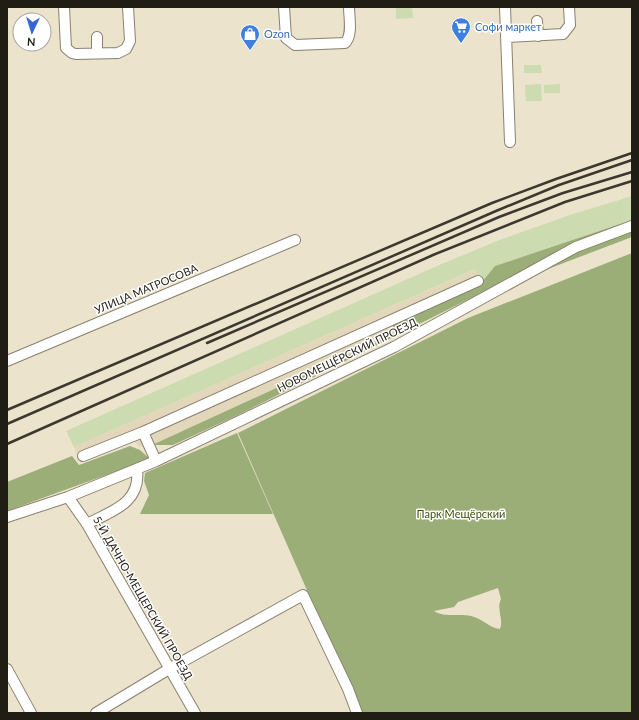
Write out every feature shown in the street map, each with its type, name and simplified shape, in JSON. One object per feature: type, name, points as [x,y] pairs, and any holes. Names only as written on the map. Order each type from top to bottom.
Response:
[{"type":"street","points":[[64,7],[66,48],[72,53],[118,52],[126,49],[130,41],[128,7]]},
{"type":"street","points":[[284,7],[286,38],[295,45],[345,43],[349,35],[349,7]]},
{"type":"street","points":[[505,7],[510,142]]},
{"type":"street","points":[[506,37],[559,35],[566,32],[570,25],[569,7]]},
{"type":"street","points":[[537,21],[538,36]]},
{"type":"street","points":[[97,38],[97,53]]},
{"type":"street","name":"НОВОМЕЩЁРСКИЙ ПРОЕЗД","points":[[7,517],[68,497],[137,470],[394,347],[576,247],[632,226]]},
{"type":"street","name":"УЛИЦА МАТРОСОВА","points":[[7,362],[295,240]]},
{"type":"street","points":[[83,456],[143,432],[478,281]]},
{"type":"street","points":[[143,432],[156,461]]},
{"type":"street","points":[[87,524],[117,509],[130,499],[136,489],[138,480],[137,470]]},
{"type":"street","name":"5-Й ДАЧНО-МЕЩЕРСКИЙ ПРОЕЗД","points":[[68,497],[87,524],[195,713]]},
{"type":"street","points":[[96,713],[169,669],[303,595],[348,689],[357,713]]},
{"type":"street","points":[[7,669],[31,713]]},
{"type":"shaded area","points":[[476,269],[482,282],[392,325],[396,333],[152,445],[140,447],[132,440],[80,463],[74,447]]},
{"type":"green space","points":[[396,7],[412,7],[413,18],[396,19]]},
{"type":"green space","points":[[524,65],[541,65],[542,73],[524,73]]},
{"type":"green space","points":[[541,84],[542,101],[526,101],[525,85]]},
{"type":"green space","points":[[560,84],[560,93],[544,93],[544,85]]},
{"type":"green space","points":[[632,196],[632,220],[495,266],[482,282],[475,269],[74,447],[66,431],[437,266],[502,239],[570,215]]},
{"type":"green space","points":[[632,220],[632,237],[469,299],[238,415],[173,445],[152,445],[396,333],[392,324],[482,282],[495,266]]},
{"type":"green space","name":"Парк Мещёрский","points":[[632,253],[632,713],[363,713],[238,433],[468,318]],"holes":[[[498,588],[501,599],[499,606],[501,622],[500,629],[471,616],[447,615],[434,611],[454,607],[458,602]]]},
{"type":"green space","points":[[237,433],[273,514],[140,514],[149,495],[144,481],[145,473]]},
{"type":"green space","points":[[130,446],[140,450],[150,459],[7,511],[7,482],[72,456],[79,465]]},
{"type":"railway","points":[[7,410],[492,203],[632,153]]},
{"type":"railway","points":[[7,424],[496,211],[559,185],[632,160]]},
{"type":"railway","points":[[207,343],[499,217],[563,193],[632,172]]},
{"type":"railway","points":[[7,444],[433,255],[565,202],[632,181]]},
{"type":"place","name":"Софи маркет","points":[[461,44]]},
{"type":"place","name":"Ozon","points":[[250,51]]}]
